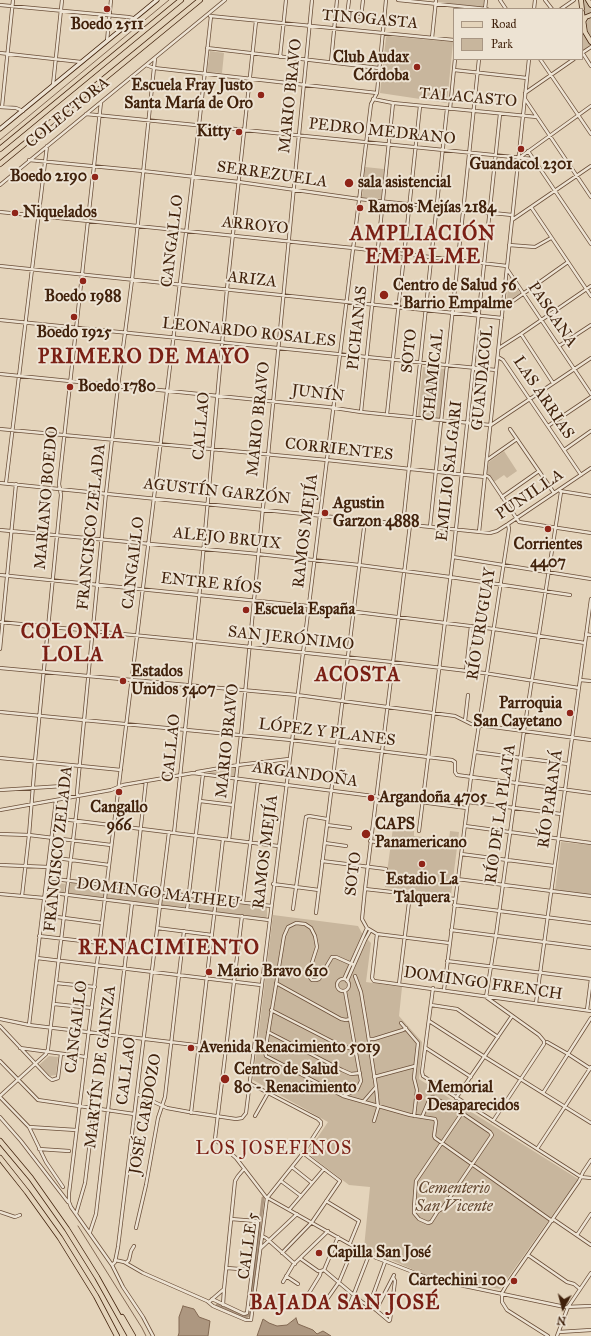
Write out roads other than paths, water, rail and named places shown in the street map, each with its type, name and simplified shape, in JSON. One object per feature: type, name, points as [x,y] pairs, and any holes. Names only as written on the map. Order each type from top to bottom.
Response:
[{"type":"highway","points":[[0,149],[181,0]]},
{"type":"highway","points":[[0,164],[200,0]]},
{"type":"highway","points":[[0,1141],[31,1178],[63,1222],[95,1272],[130,1336]]},
{"type":"highway","points":[[0,1158],[51,1225],[77,1265],[117,1336]]},
{"type":"highway","points":[[115,1309],[126,1322],[133,1336]]},
{"type":"highway","points":[[103,1310],[107,1324],[113,1336]]},
{"type":"main road","points":[[588,0],[591,6]]},
{"type":"main road","points":[[591,15],[586,17],[583,22],[586,35],[591,42]]},
{"type":"street","points":[[13,0],[1,107],[16,108],[23,111]]},
{"type":"street","points":[[53,85],[62,0]]},
{"type":"street","points":[[107,41],[111,0]]},
{"type":"street","name":"COLECTORA","points":[[0,129],[156,0]]},
{"type":"street","name":"COLECTORA","points":[[0,185],[146,65],[210,16],[225,0]]},
{"type":"street","points":[[280,57],[286,0]]},
{"type":"street","name":"MARIO BRAVO","points":[[229,840],[250,646],[312,0]]},
{"type":"street","points":[[331,62],[337,0]]},
{"type":"street","points":[[349,0],[347,16],[368,18]]},
{"type":"street","points":[[361,17],[363,0]]},
{"type":"street","name":"RAMOS MEJÍA","points":[[218,1116],[240,1118],[244,1117],[246,1113],[270,906],[371,104],[377,93],[386,0]]},
{"type":"street","points":[[398,0],[460,8]]},
{"type":"street","points":[[432,38],[436,0]]},
{"type":"street","points":[[562,8],[574,0]]},
{"type":"street","points":[[0,5],[128,16],[133,18]]},
{"type":"street","name":"TINOGASTA","points":[[210,16],[453,40]]},
{"type":"street","name":"CANGALLO","points":[[70,1204],[69,1183],[89,1033],[142,589],[161,444],[208,48],[210,16]]},
{"type":"street","name":"CALLAO","points":[[174,833],[186,730],[227,289],[256,21]]},
{"type":"street","points":[[208,48],[379,68]]},
{"type":"street","points":[[0,53],[82,62]]},
{"type":"street","points":[[583,54],[591,66]]},
{"type":"street","name":"FRANCISCO ZELADA","points":[[47,1051],[54,1004],[78,796],[106,493],[132,280],[155,58]]},
{"type":"street","name":"SOTO","points":[[404,524],[443,150],[455,60]]},
{"type":"street","name":"CHAMICAL","points":[[430,527],[479,60]]},
{"type":"street","name":"GUANDACOL","points":[[479,532],[529,60]]},
{"type":"street","points":[[541,60],[591,134]]},
{"type":"street","points":[[525,93],[573,60]]},
{"type":"street","points":[[146,65],[154,68],[377,93]]},
{"type":"street","points":[[454,70],[527,78]]},
{"type":"street","name":"TALACASTO","points":[[373,99],[420,106],[537,117]]},
{"type":"street","points":[[524,99],[591,197]]},
{"type":"street","name":"MARIANO BOEDO","points":[[22,896],[61,495],[58,484],[101,102]]},
{"type":"street","name":"PICHANAS","points":[[361,412],[393,103]]},
{"type":"street","points":[[387,414],[420,106]]},
{"type":"street","points":[[518,158],[591,106]]},
{"type":"street","name":"PEDRO MEDRANO","points":[[86,114],[533,159]]},
{"type":"street","name":"EMILIO SALGARI","points":[[419,831],[453,557],[500,114]]},
{"type":"street","points":[[6,483],[47,146]]},
{"type":"street","points":[[528,151],[591,244]]},
{"type":"street","name":"SERREZUELA","points":[[29,160],[193,176],[383,202],[512,215]]},
{"type":"street","points":[[512,220],[591,166]]},
{"type":"street","points":[[531,207],[591,296]]},
{"type":"street","name":"ARROYO","points":[[0,212],[378,250],[507,267]]},
{"type":"street","points":[[509,245],[535,247],[552,238]]},
{"type":"street","points":[[502,309],[568,262]]},
{"type":"street","name":"ARIZA","points":[[0,266],[502,318]]},
{"type":"street","name":"PASCANA","points":[[507,267],[523,294],[591,394]]},
{"type":"street","points":[[499,348],[591,286]]},
{"type":"street","name":"LEONARDO ROSALES","points":[[0,320],[496,370]]},
{"type":"street","points":[[559,346],[591,325]]},
{"type":"street","points":[[521,334],[553,383]]},
{"type":"street","name":"LAS ARRIAS","points":[[498,357],[503,360],[581,475]]},
{"type":"street","points":[[490,425],[591,358]]},
{"type":"street","name":"JUNÍN","points":[[0,374],[273,401],[361,412],[490,425]]},
{"type":"street","points":[[548,426],[591,397]]},
{"type":"street","name":"CORRIENTES","points":[[0,429],[327,460],[461,475],[485,476]]},
{"type":"street","points":[[510,429],[554,493]]},
{"type":"street","points":[[564,450],[591,431]]},
{"type":"street","points":[[487,460],[517,439]]},
{"type":"street","name":"PUNILLA","points":[[479,532],[493,532],[508,524],[554,493],[560,491],[591,468]]},
{"type":"street","points":[[502,497],[539,471]]},
{"type":"street","points":[[485,476],[489,478],[519,522],[591,533]]},
{"type":"street","name":"AGUSTÍN GARZÓN","points":[[0,483],[479,532]]},
{"type":"street","points":[[0,649],[1,622],[16,484]]},
{"type":"street","points":[[560,491],[591,496]]},
{"type":"street","name":"RÍO DE LA PLATA","points":[[486,997],[560,491]]},
{"type":"street","points":[[316,913],[365,520]]},
{"type":"street","name":"RÍO URUGUAY","points":[[444,990],[464,826],[478,725],[501,584],[509,529],[508,524]]},
{"type":"street","name":"SOTO","points":[[367,928],[363,923],[362,916],[364,889],[410,525]]},
{"type":"street","name":"ALEJO BRUIX","points":[[0,530],[360,565],[450,576],[570,595]]},
{"type":"street","points":[[453,557],[591,579]]},
{"type":"street","name":"ENTRE RÍOS","points":[[0,575],[308,606],[494,629],[585,643]]},
{"type":"street","name":"RÍO PARANÁ","points":[[536,1003],[591,599]]},
{"type":"street","name":"SAN JERÓNIMO","points":[[1,622],[194,640],[439,667],[579,688]]},
{"type":"street","points":[[466,671],[471,626]]},
{"type":"street","points":[[586,634],[591,635]]},
{"type":"street","points":[[0,668],[297,695],[455,716],[468,723],[478,725],[591,740]]},
{"type":"street","points":[[580,680],[591,681]]},
{"type":"street","points":[[464,721],[468,695]]},
{"type":"street","name":"LÓPEZ Y PLANES","points":[[0,712],[291,740],[452,760],[455,762],[455,774],[591,793]]},
{"type":"street","points":[[475,752],[568,764]]},
{"type":"street","points":[[0,758],[121,770]]},
{"type":"street","points":[[194,773],[238,765],[289,759]]},
{"type":"street","name":"ARGANDOÑA","points":[[0,810],[194,773],[467,808]]},
{"type":"street","points":[[187,910],[203,774]]},
{"type":"street","points":[[134,888],[146,781]]},
{"type":"street","points":[[243,902],[258,781]]},
{"type":"street","points":[[0,790],[62,786]]},
{"type":"street","points":[[29,1026],[56,800]]},
{"type":"street","points":[[200,801],[233,805]]},
{"type":"street","points":[[468,802],[561,814]]},
{"type":"street","points":[[293,909],[306,818],[309,816],[327,819]]},
{"type":"street","points":[[54,818],[278,846]]},
{"type":"street","points":[[327,825],[350,828]]},
{"type":"street","points":[[464,826],[591,843]]},
{"type":"street","name":"CALLAO","points":[[112,1265],[115,1260],[137,1094],[169,832]]},
{"type":"street","points":[[0,834],[73,840],[111,845]]},
{"type":"street","points":[[191,1113],[223,839]]},
{"type":"street","points":[[370,841],[389,844]]},
{"type":"street","points":[[325,843],[346,846]]},
{"type":"street","points":[[461,854],[554,866]]},
{"type":"street","points":[[49,858],[109,864]]},
{"type":"street","points":[[322,861],[386,868]]},
{"type":"street","points":[[0,864],[48,867]]},
{"type":"street","name":"DOMINGO MATHEU","points":[[47,878],[270,906]]},
{"type":"street","points":[[457,879],[591,896]]},
{"type":"street","points":[[273,884],[319,890]]},
{"type":"street","points":[[364,889],[455,899]]},
{"type":"street","name":"DOMINGO MATHEU","points":[[45,892],[269,920]]},
{"type":"street","points":[[0,894],[44,898]]},
{"type":"street","points":[[399,984],[410,894]]},
{"type":"street","name":"MARTÍN DE GAINZA","points":[[90,1232],[96,1214],[132,903]]},
{"type":"street","points":[[454,905],[591,922]]},
{"type":"street","points":[[42,915],[102,923]]},
{"type":"street","points":[[242,916],[216,1140],[233,1155],[267,1198],[350,1243],[369,1255],[436,1281],[502,1293],[568,1308],[591,1306]]},
{"type":"street","points":[[352,964],[336,957],[332,957],[319,979],[312,980],[308,975],[317,947],[315,936],[312,930],[302,924],[294,923],[288,927],[285,931],[276,983],[265,1053],[266,1056],[343,1096],[414,1116],[436,1120],[434,1137],[591,1245]]},
{"type":"street","points":[[157,928],[212,935]]},
{"type":"street","points":[[345,991],[349,986],[346,980],[367,928],[378,934],[449,943]]},
{"type":"street","points":[[451,930],[591,948]]},
{"type":"street","name":"JOSÉ CARDOZO","points":[[136,1228],[146,1185],[159,1114],[165,1097],[184,931]]},
{"type":"street","points":[[352,964],[370,931]]},
{"type":"street","name":"DOMINGO FRENCH","points":[[378,934],[372,980],[591,1011]]},
{"type":"street","points":[[39,936],[100,943]]},
{"type":"street","points":[[37,958],[261,985]]},
{"type":"street","points":[[447,961],[591,979],[587,1010]]},
{"type":"street","points":[[355,976],[361,992],[376,1087],[378,1106],[374,1121]]},
{"type":"street","points":[[345,991],[340,990],[337,985],[339,981],[346,980]]},
{"type":"street","points":[[56,983],[94,987]]},
{"type":"street","points":[[276,983],[341,1019],[350,1019]]},
{"type":"street","points":[[433,988],[422,1072],[423,1075],[456,1098],[581,1177],[591,1178]]},
{"type":"street","points":[[343,1096],[354,1092],[361,1082],[345,991]]},
{"type":"street","points":[[486,997],[539,1035],[545,1041],[591,1068],[537,1149]]},
{"type":"street","points":[[54,1004],[92,1008]]},
{"type":"street","points":[[431,1005],[457,1009],[498,1037]]},
{"type":"street","points":[[272,1010],[341,1046],[349,1048],[355,1047]]},
{"type":"street","points":[[456,1098],[512,1016]]},
{"type":"street","points":[[0,1018],[29,1026],[253,1052]]},
{"type":"street","points":[[543,1093],[591,1018]]},
{"type":"street","points":[[429,1021],[591,1123]]},
{"type":"street","points":[[402,1023],[418,1043],[414,1080],[417,1090],[414,1116]]},
{"type":"street","points":[[0,1026],[52,1080],[57,1079],[58,1077],[61,1054]]},
{"type":"street","points":[[369,1039],[374,1039],[406,1028]]},
{"type":"street","points":[[268,1032],[342,1070],[351,1074],[360,1073]]},
{"type":"street","points":[[493,1121],[545,1041]]},
{"type":"street","points":[[20,1048],[86,1057]]},
{"type":"street","points":[[426,1048],[436,1053],[471,1077]]},
{"type":"street","points":[[47,1051],[0,1097],[29,1127],[46,1162],[63,1187]]},
{"type":"street","points":[[0,1061],[38,1100],[134,1114]]},
{"type":"street","points":[[374,1077],[415,1066]]},
{"type":"street","points":[[249,1083],[318,1119],[322,1125],[292,1168],[267,1198]]},
{"type":"street","points":[[364,1102],[376,1087]]},
{"type":"street","points":[[255,1116],[268,1093]]},
{"type":"street","points":[[137,1094],[167,1108],[191,1113],[218,1116]]},
{"type":"street","points":[[422,1117],[430,1098],[433,1097],[462,1113],[491,1133],[491,1136],[473,1164],[442,1209],[438,1211],[431,1222],[426,1223],[415,1215],[416,1181],[462,1113]]},
{"type":"street","points":[[76,1214],[85,1183],[94,1108]]},
{"type":"street","points":[[0,1118],[21,1141],[90,1232],[112,1265],[123,1287],[143,1317],[153,1336]]},
{"type":"street","points":[[29,1127],[76,1130]]},
{"type":"street","points":[[39,1148],[69,1151]]},
{"type":"street","points":[[282,1253],[312,1222],[340,1181],[303,1153]]},
{"type":"street","points":[[548,1336],[507,1310],[502,1302],[502,1293],[553,1220],[591,1160]]},
{"type":"street","points":[[292,1168],[312,1183]]},
{"type":"street","points":[[223,1305],[235,1181],[244,1169]]},
{"type":"street","points":[[289,1210],[324,1169]]},
{"type":"street","points":[[281,1181],[301,1196]]},
{"type":"street","name":"CALLE 5","points":[[209,1302],[213,1306],[246,1320],[250,1320],[267,1198]]},
{"type":"street","points":[[326,1201],[359,1221],[350,1243]]},
{"type":"street","points":[[0,1212],[15,1217],[20,1215]]},
{"type":"street","points":[[260,1249],[297,1214]]},
{"type":"street","points":[[576,1235],[591,1214]]},
{"type":"street","points":[[212,1299],[246,1314],[257,1222],[231,1219]]},
{"type":"street","points":[[283,1282],[295,1264],[328,1231]]},
{"type":"street","points":[[262,1236],[295,1264]]},
{"type":"street","points":[[309,1293],[338,1237]]},
{"type":"street","points":[[126,1263],[129,1260],[131,1250],[134,1246]]},
{"type":"street","points":[[325,1302],[339,1282],[354,1246]]},
{"type":"street","points":[[350,1304],[369,1255]]},
{"type":"street","points":[[528,1256],[580,1289]]},
{"type":"street","points":[[301,1259],[318,1271],[322,1270],[390,1321],[395,1281],[393,1276],[376,1310]]},
{"type":"street","points":[[115,1260],[126,1263],[142,1272],[209,1302],[224,1289]]},
{"type":"street","points":[[369,1306],[385,1262]]},
{"type":"street","points":[[226,1268],[252,1270]]},
{"type":"street","points":[[557,1336],[568,1308],[591,1273]]},
{"type":"street","points":[[286,1276],[298,1284]]},
{"type":"street","points":[[559,1332],[591,1330]]},
{"type":"waterway","points":[[0,140],[169,0]]},
{"type":"waterway","points":[[217,1305],[246,1317],[249,1315],[263,1198]]},
{"type":"waterway","points":[[78,1226],[146,1336]]},
{"type":"place","name":"Boedo 2511","points":[[107,9]]},
{"type":"place","name":"Club Audax Córdoba","points":[[417,67]]},
{"type":"place","name":"Escuela Fray Justo Santa María de Oro","points":[[261,95]]},
{"type":"place","name":"Kitty","points":[[239,132]]},
{"type":"place","name":"Guandacol 2301","points":[[521,149]]},
{"type":"place","name":"Boedo 2190","points":[[95,177]]},
{"type":"place","name":"sala asistencial","points":[[349,183]]},
{"type":"place","name":"Ramos Mejías 2184","points":[[360,208]]},
{"type":"place","name":"Niquelados","points":[[15,213]]},
{"type":"place","name":"Boedo 1988","points":[[83,281]]},
{"type":"place","name":"Centro de Salud 56 - Barrio Empalme","points":[[384,295]]},
{"type":"place","name":"Boedo 1925","points":[[74,317]]},
{"type":"place","name":"Boedo 1780","points":[[70,387]]},
{"type":"place","name":"Agustin Garzon 4888","points":[[325,513]]},
{"type":"place","name":"Corrientes 4407","points":[[548,529]]},
{"type":"place","name":"Escuela España","points":[[246,610]]},
{"type":"place","name":"Estados Unidos 5407","points":[[123,681]]},
{"type":"place","name":"Parroquia San Cayetano","points":[[570,713]]},
{"type":"place","name":"Cangallo 966","points":[[119,792]]},
{"type":"place","name":"Argandoña 4705","points":[[371,798]]},
{"type":"place","name":"CAPS Panamericano","points":[[366,834]]},
{"type":"place","name":"Estadio La Talquera","points":[[422,864]]},
{"type":"place","name":"Mario Bravo 610","points":[[209,972]]},
{"type":"place","name":"Avenida Renacimiento 5019","points":[[191,1048]]},
{"type":"place","name":"Centro de Salud 80 - Renacimiento","points":[[225,1079]]},
{"type":"place","name":"Memorial Desaparecidos","points":[[419,1097]]},
{"type":"place","name":"Capilla San José","points":[[319,1253]]},
{"type":"place","name":"Cartechini 100","points":[[514,1281]]},
{"type":"district","name":"AMPLIACIÓN EMPALME","points":[[423,246]]},
{"type":"district","name":"PRIMERO DE MAYO","points":[[144,358]]},
{"type":"district","name":"COLONIA LOLA","points":[[73,644]]},
{"type":"district","name":"ACOSTA","points":[[358,676]]},
{"type":"district","name":"RENACIMIENTO","points":[[169,949]]},
{"type":"district","name":"LOS JOSEFINOS","points":[[274,1150]]},
{"type":"district","name":"BAJADA SAN JOSÉ","points":[[345,1304]]},
{"type":"park label","name":"Cementerio San Vicente","points":[[454,1198]]}]
